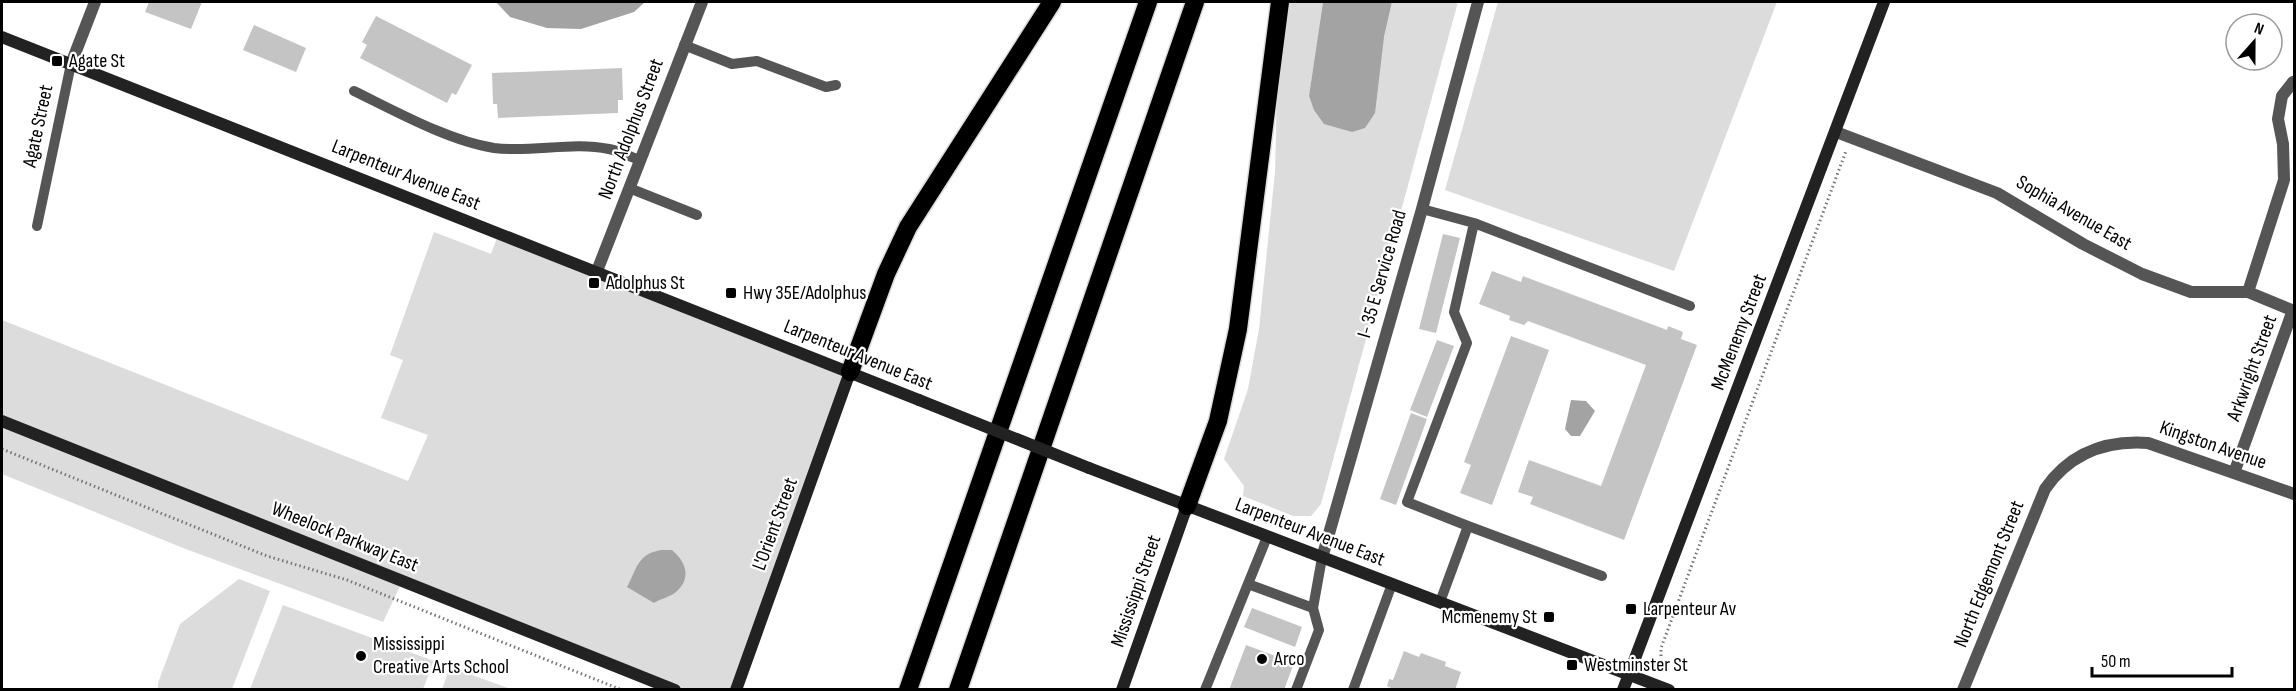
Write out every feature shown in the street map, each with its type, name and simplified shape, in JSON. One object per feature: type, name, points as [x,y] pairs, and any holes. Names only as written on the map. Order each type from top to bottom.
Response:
[{"type":"highway","points":[[850,372],[886,274],[908,227],[1052,2]]},
{"type":"highway","points":[[908,690],[1148,2]]},
{"type":"highway","points":[[958,690],[1194,2]]},
{"type":"highway","points":[[1186,506],[1218,421],[1238,329],[1280,2]]},
{"type":"street","name":"Agate Street","points":[[71,64],[95,2]]},
{"type":"street","name":"North Adolphus Street","points":[[597,271],[702,2]]},
{"type":"street","name":"I- 35 E Service Road","points":[[1322,558],[1422,209],[1478,2]]},
{"type":"street","name":"McMenemy Street","points":[[1623,690],[1884,2]]},
{"type":"street","name":"Larpenteur Avenue East","points":[[2,37],[597,271],[1104,474],[1669,690]]},
{"type":"street","points":[[2248,292],[2284,180],[2283,144],[2278,118],[2282,96],[2293,82]]},
{"type":"street","name":"Sophia Avenue East","points":[[1836,132],[1997,193],[2083,244],[2142,274],[2192,292],[2248,292],[2294,310]]},
{"type":"street","name":"Arkwright Street","points":[[2234,473],[2294,310]]},
{"type":"street","name":"L'Orient Street","points":[[736,690],[850,372]]},
{"type":"street","name":"Wheelock Parkway East","points":[[2,421],[675,690]]},
{"type":"street","name":"Kingston Avenue","points":[[2055,475],[2070,461],[2088,451],[2107,444],[2127,441],[2163,447],[2295,494]]},
{"type":"street","name":"North Edgemont Street","points":[[1963,690],[2034,514],[2045,489],[2055,475]]},
{"type":"street","name":"Mississippi Street","points":[[1122,690],[1186,506]]},
{"type":"lane","points":[[684,45],[732,64],[757,61],[826,87],[836,85]]},
{"type":"lane","name":"Agate Street","points":[[37,226],[71,64]]},
{"type":"lane","points":[[354,91],[396,112],[470,143],[496,148],[593,147],[611,149],[639,160]]},
{"type":"lane","points":[[628,188],[697,215]]},
{"type":"lane","points":[[1422,209],[1474,223],[1690,306]]},
{"type":"lane","points":[[1474,223],[1454,312],[1467,343],[1407,502],[1602,576]]},
{"type":"lane","points":[[1440,602],[1468,526]]},
{"type":"lane","points":[[1205,690],[1267,537]]},
{"type":"lane","points":[[1296,690],[1319,630],[1313,608],[1322,558]]},
{"type":"lane","points":[[1248,584],[1313,608]]},
{"type":"lane","points":[[1353,690],[1392,584]]},
{"type":"path","points":[[1661,656],[1661,648],[1851,137]]},
{"type":"path","points":[[2,449],[267,556],[347,580],[622,690]]},
{"type":"shaded area","points":[[496,2],[645,2],[634,12],[581,29],[547,28],[510,17]]},
{"type":"shaded area","points":[[1290,2],[1323,2],[1309,97],[1384,37],[1392,2],[1458,2],[1321,504],[1311,516],[1293,516],[1243,496],[1244,486],[1224,459],[1248,389],[1259,329],[1275,172],[1277,91]]},
{"type":"shaded area","points":[[1323,2],[1392,2],[1384,37],[1375,113],[1365,128],[1352,132],[1324,124],[1314,110],[1309,96]]},
{"type":"shaded area","points":[[1498,2],[1777,2],[1674,271],[1445,190]]},
{"type":"shaded area","points":[[434,232],[491,254],[499,233],[850,372],[736,689],[675,689],[402,582],[383,622],[183,548],[2,474],[2,320],[408,481],[428,435],[381,418],[403,360],[390,355]]},
{"type":"shaded area","points":[[1571,400],[1586,401],[1595,411],[1580,436],[1571,436],[1565,429]]},
{"type":"shaded area","points":[[661,550],[672,550],[677,555],[684,565],[685,576],[681,587],[676,592],[654,603],[627,587],[642,559]]},
{"type":"shaded area","points":[[239,579],[270,591],[232,689],[158,689],[158,683],[180,624]]},
{"type":"shaded area","points":[[283,605],[434,661],[423,689],[250,689]]},
{"type":"shaded area","points":[[450,667],[511,689],[442,689]]},
{"type":"building","points":[[149,2],[202,2],[191,29],[145,12]]},
{"type":"building","points":[[376,16],[472,65],[456,95],[452,93],[447,103],[360,58],[367,45],[362,42]]},
{"type":"building","points":[[254,25],[306,48],[296,72],[243,50]]},
{"type":"building","points":[[622,68],[623,100],[618,100],[618,113],[498,118],[497,104],[493,104],[492,73]]},
{"type":"building","points":[[1443,234],[1460,238],[1436,333],[1419,329]]},
{"type":"building","points":[[1492,271],[1521,282],[1523,276],[1667,330],[1668,326],[1683,332],[1681,339],[1697,345],[1624,540],[1530,504],[1533,497],[1518,492],[1529,460],[1601,486],[1646,365],[1528,321],[1524,325],[1509,320],[1510,316],[1479,304]]},
{"type":"building","points":[[1511,336],[1549,350],[1492,505],[1460,493],[1471,465],[1464,462]]},
{"type":"building","points":[[1437,340],[1454,346],[1427,417],[1410,410]]},
{"type":"building","points":[[1411,413],[1427,419],[1396,505],[1380,499]]},
{"type":"building","points":[[1252,608],[1302,627],[1295,647],[1244,627]]},
{"type":"building","points":[[1246,645],[1294,663],[1284,690],[1229,690]]},
{"type":"building","points":[[1404,651],[1419,657],[1421,653],[1446,662],[1445,666],[1461,672],[1455,690],[1391,690],[1387,686],[1389,679],[1393,680]]},
{"type":"place","name":"Agate St","points":[[57,61]]},
{"type":"place","name":"Adolphus St","points":[[594,283]]},
{"type":"place","name":"Hwy 35E/Adolphus","points":[[731,293]]},
{"type":"place","name":"Larpenteur Av","points":[[1631,609]]},
{"type":"place","name":"Mcmenemy St","points":[[1549,617]]},
{"type":"place","name":"Mississippi Creative Arts School","points":[[361,656]]},
{"type":"place","name":"Arco","points":[[1262,659]]},
{"type":"place","name":"Westminster St","points":[[1572,665]]}]
